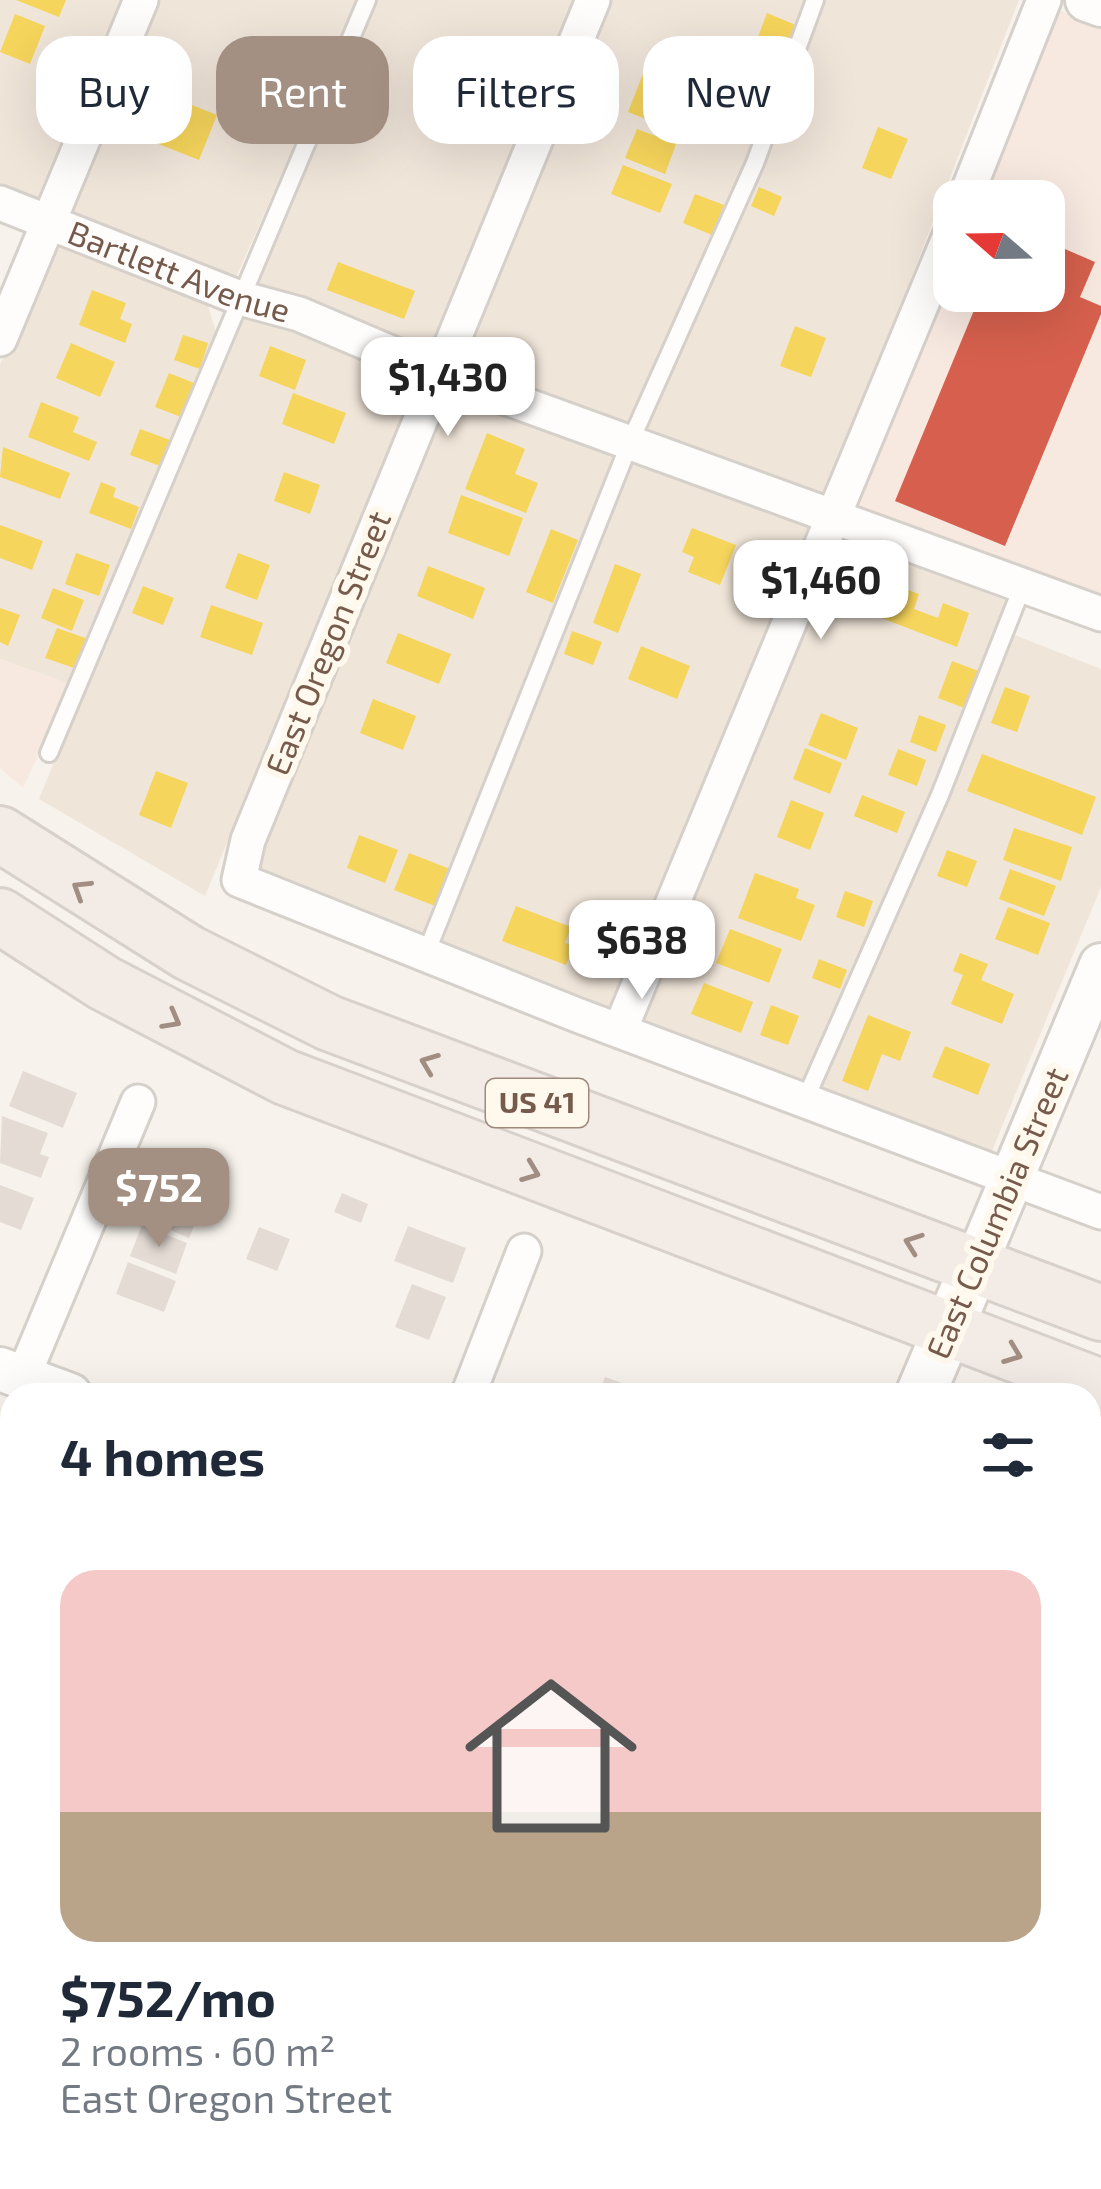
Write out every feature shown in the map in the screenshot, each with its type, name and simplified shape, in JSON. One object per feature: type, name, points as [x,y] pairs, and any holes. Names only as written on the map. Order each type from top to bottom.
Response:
[{"type":"highway","name":"US 41","points":[[0,834],[188,953],[329,1023],[1101,1313]]},
{"type":"highway","name":"US 41","points":[[0,916],[104,983],[285,1076],[1090,1383]]},
{"type":"main road","name":"East Columbia Street","points":[[925,1383],[975,1266]]},
{"type":"street","points":[[0,339],[141,0]]},
{"type":"street","name":"East Oregon Street","points":[[425,956],[247,887],[238,872],[593,0]]},
{"type":"street","points":[[972,180],[1044,0]]},
{"type":"street","points":[[1087,0],[1101,5]]},
{"type":"street","name":"Bartlett Avenue","points":[[0,203],[240,298],[298,314],[438,373],[1101,614]]},
{"type":"street","points":[[620,1030],[933,278]]},
{"type":"street","points":[[425,956],[1101,1213]]},
{"type":"street","name":"East Columbia Street","points":[[975,1266],[1101,965]]},
{"type":"street","points":[[12,1373],[138,1102]]},
{"type":"street","points":[[473,1383],[524,1251]]},
{"type":"lane","points":[[49,753],[367,0]]},
{"type":"lane","points":[[425,956],[631,440],[755,163],[815,0]]},
{"type":"lane","points":[[805,1100],[940,795],[1024,585]]},
{"type":"shaded area","points":[[0,0],[122,0],[107,36],[36,36],[36,144],[63,144],[38,205],[0,190]]},
{"type":"shaded area","points":[[152,0],[358,0],[342,36],[216,36],[216,144],[295,144],[235,280],[64,213],[93,144],[192,144],[192,36],[137,36]]},
{"type":"shaded area","points":[[375,0],[579,0],[564,36],[413,36],[413,144],[518,144],[429,353],[254,285],[314,144],[389,144],[389,36],[360,36]]},
{"type":"shaded area","points":[[611,0],[1019,0],[949,180],[933,180],[933,221],[825,499],[454,360],[548,144],[619,144],[619,36],[595,36]]},
{"type":"shaded area","points":[[1051,7],[1101,27],[1101,600],[849,510],[933,300],[933,312],[1065,312],[1065,180],[981,180]]},
{"type":"shaded area","points":[[52,240],[206,299],[216,332],[70,684],[0,659],[0,365]]},
{"type":"shaded area","points":[[239,313],[419,378],[205,896],[39,799]]},
{"type":"shaded area","points":[[444,387],[814,524],[611,1016],[251,878]]},
{"type":"shaded area","points":[[838,535],[1025,608],[1015,635],[1101,669],[1101,887],[989,1158],[633,1023]]},
{"type":"shaded area","points":[[0,659],[70,684],[23,788],[0,768]]},
{"type":"building: Homes","points":[[16,0],[66,0],[59,17]]},
{"type":"building: Homes","points":[[767,13],[798,26],[794,36],[758,36]]},
{"type":"building: Homes","points":[[15,14],[45,26],[41,36],[36,36],[30,64],[0,52]]},
{"type":"building: Homes","points":[[643,74],[643,118],[628,112]]},
{"type":"building: Homes","points":[[192,105],[216,115],[199,160],[159,144],[192,144]]},
{"type":"building: Homes","points":[[878,127],[908,139],[891,179],[862,168]]},
{"type":"building: Homes","points":[[637,129],[643,131],[643,144],[676,144],[665,174],[625,158]]},
{"type":"building: Homes","points":[[623,165],[672,184],[660,213],[611,194]]},
{"type":"building: Homes","points":[[759,187],[782,197],[774,216],[751,206]]},
{"type":"building: Homes","points":[[695,194],[724,205],[712,235],[683,223]]},
{"type":"building: Homes","points":[[338,262],[415,291],[404,319],[327,290]]},
{"type":"building: Homes","points":[[92,290],[126,303],[120,319],[132,324],[125,343],[79,325]]},
{"type":"building: Homes","points":[[795,326],[826,338],[811,377],[780,366]]},
{"type":"building: Homes","points":[[183,335],[208,343],[200,369],[174,360]]},
{"type":"building: Homes","points":[[71,343],[115,362],[100,397],[56,378]]},
{"type":"building: Homes","points":[[270,346],[306,360],[295,390],[259,376]]},
{"type":"building: Homes","points":[[169,373],[194,383],[181,417],[155,407]]},
{"type":"building: Homes","points":[[293,393],[346,413],[334,444],[282,424]]},
{"type":"building: Homes","points":[[41,402],[79,417],[73,432],[97,442],[89,461],[28,437]]},
{"type":"building: Homes","points":[[140,429],[170,440],[160,466],[130,455]]},
{"type":"building: Homes","points":[[487,433],[525,449],[515,474],[538,483],[526,513],[465,489]]},
{"type":"building: Homes","points":[[3,447],[70,473],[60,499],[0,477]]},
{"type":"building: Homes","points":[[284,472],[320,485],[310,514],[274,501]]},
{"type":"building: Homes","points":[[101,482],[116,488],[113,497],[139,507],[131,529],[89,513]]},
{"type":"building: Homes","points":[[461,495],[523,518],[509,556],[448,533]]},
{"type":"building: Homes","points":[[0,525],[43,541],[32,570],[0,558]]},
{"type":"building: Homes","points":[[692,528],[736,545],[720,585],[688,572],[694,557],[682,552]]},
{"type":"building: Homes","points":[[551,529],[578,540],[553,603],[526,592]]},
{"type":"building: Homes","points":[[76,553],[110,565],[99,596],[65,584]]},
{"type":"building: Homes","points":[[238,553],[270,565],[257,600],[225,588]]},
{"type":"building: Homes","points":[[615,564],[641,574],[618,633],[593,623]]},
{"type":"building: Homes","points":[[428,566],[485,588],[473,619],[417,596]]},
{"type":"building: Homes","points":[[881,580],[919,594],[914,609],[938,618],[943,603],[969,613],[957,647],[858,609],[866,590],[876,594]]},
{"type":"building: Homes","points":[[143,586],[174,598],[163,625],[132,613]]},
{"type":"building: Homes","points":[[53,588],[84,600],[72,631],[41,618]]},
{"type":"building: Homes","points":[[211,605],[263,623],[252,655],[200,637]]},
{"type":"building: Homes","points":[[0,608],[20,615],[8,646],[0,642]]},
{"type":"building: Homes","points":[[57,628],[88,639],[77,669],[45,658]]},
{"type":"building: Homes","points":[[572,631],[602,642],[593,665],[564,654]]},
{"type":"building: Homes","points":[[398,633],[451,654],[439,684],[386,663]]},
{"type":"building: Homes","points":[[641,646],[690,666],[677,699],[628,679]]},
{"type":"building: Homes","points":[[952,661],[981,672],[967,709],[938,698]]},
{"type":"building: Homes","points":[[1005,687],[1030,696],[1017,732],[991,723]]},
{"type":"building: Homes","points":[[373,699],[416,716],[403,750],[360,733]]},
{"type":"building: Homes","points":[[821,713],[858,728],[846,760],[808,745]]},
{"type":"building: Homes","points":[[919,715],[946,725],[936,752],[910,742]]},
{"type":"building: Homes","points":[[805,748],[842,763],[830,794],[793,779]]},
{"type":"building: Homes","points":[[898,749],[926,760],[917,786],[888,775]]},
{"type":"building: Homes","points":[[982,754],[1096,797],[1082,835],[967,791]]},
{"type":"building: Homes","points":[[156,771],[188,783],[171,828],[139,815]]},
{"type":"building: Homes","points":[[862,795],[905,812],[897,833],[854,816]]},
{"type":"building: Homes","points":[[791,800],[824,813],[810,850],[777,837]]},
{"type":"building: Homes","points":[[1014,828],[1072,847],[1061,881],[1003,860]]},
{"type":"building: Homes","points":[[359,835],[398,850],[385,883],[347,868]]},
{"type":"building: Homes","points":[[947,850],[977,861],[967,887],[937,876]]},
{"type":"building: Homes","points":[[409,853],[450,869],[435,906],[394,890]]},
{"type":"building: Homes","points":[[1010,869],[1056,886],[1044,916],[999,899]]},
{"type":"building: Homes","points":[[755,873],[799,889],[796,898],[815,905],[801,941],[738,918]]},
{"type":"building: Homes","points":[[845,891],[873,901],[864,927],[836,917]]},
{"type":"building: Homes","points":[[516,906],[571,927],[565,943],[574,946],[566,965],[502,941]]},
{"type":"building: Homes","points":[[1008,907],[1050,923],[1038,955],[995,939]]},
{"type":"building: Homes","points":[[730,929],[782,949],[769,983],[716,963]]},
{"type":"building: Homes","points":[[960,953],[988,964],[981,980],[1014,994],[1002,1024],[951,1004],[963,975],[953,971]]},
{"type":"building: Homes","points":[[819,959],[847,970],[840,989],[812,978]]},
{"type":"building: Homes","points":[[704,983],[753,1002],[741,1033],[691,1014]]},
{"type":"building: Homes","points":[[771,1005],[799,1016],[788,1045],[760,1035]]},
{"type":"building: Homes","points":[[868,1015],[911,1032],[900,1061],[882,1054],[868,1091],[842,1081]]},
{"type":"building: Homes","points":[[945,1046],[990,1064],[978,1095],[932,1077]]},
{"type":"building: Shops","points":[[1065,249],[1095,262],[1080,297],[1101,306],[1101,314],[1005,546],[895,501],[973,312],[1065,312]]},
{"type":"building: Other","points":[[23,1071],[77,1093],[63,1128],[9,1106]]},
{"type":"building: Other","points":[[2,1116],[48,1133],[40,1154],[49,1157],[41,1178],[0,1163]]},
{"type":"building: Other","points":[[0,1185],[34,1198],[21,1230],[0,1222]]},
{"type":"building: Other","points":[[158,1188],[202,1206],[189,1238],[145,1219]]},
{"type":"building: Other","points":[[342,1193],[368,1204],[361,1223],[334,1212]]},
{"type":"building: Other","points":[[142,1225],[187,1243],[176,1274],[130,1256]]},
{"type":"building: Other","points":[[408,1226],[466,1248],[453,1283],[394,1261]]},
{"type":"building: Other","points":[[259,1227],[290,1239],[277,1271],[246,1259]]},
{"type":"building: Other","points":[[128,1262],[176,1281],[164,1312],[116,1294]]},
{"type":"building: Other","points":[[412,1284],[446,1297],[429,1340],[395,1327]]}]
